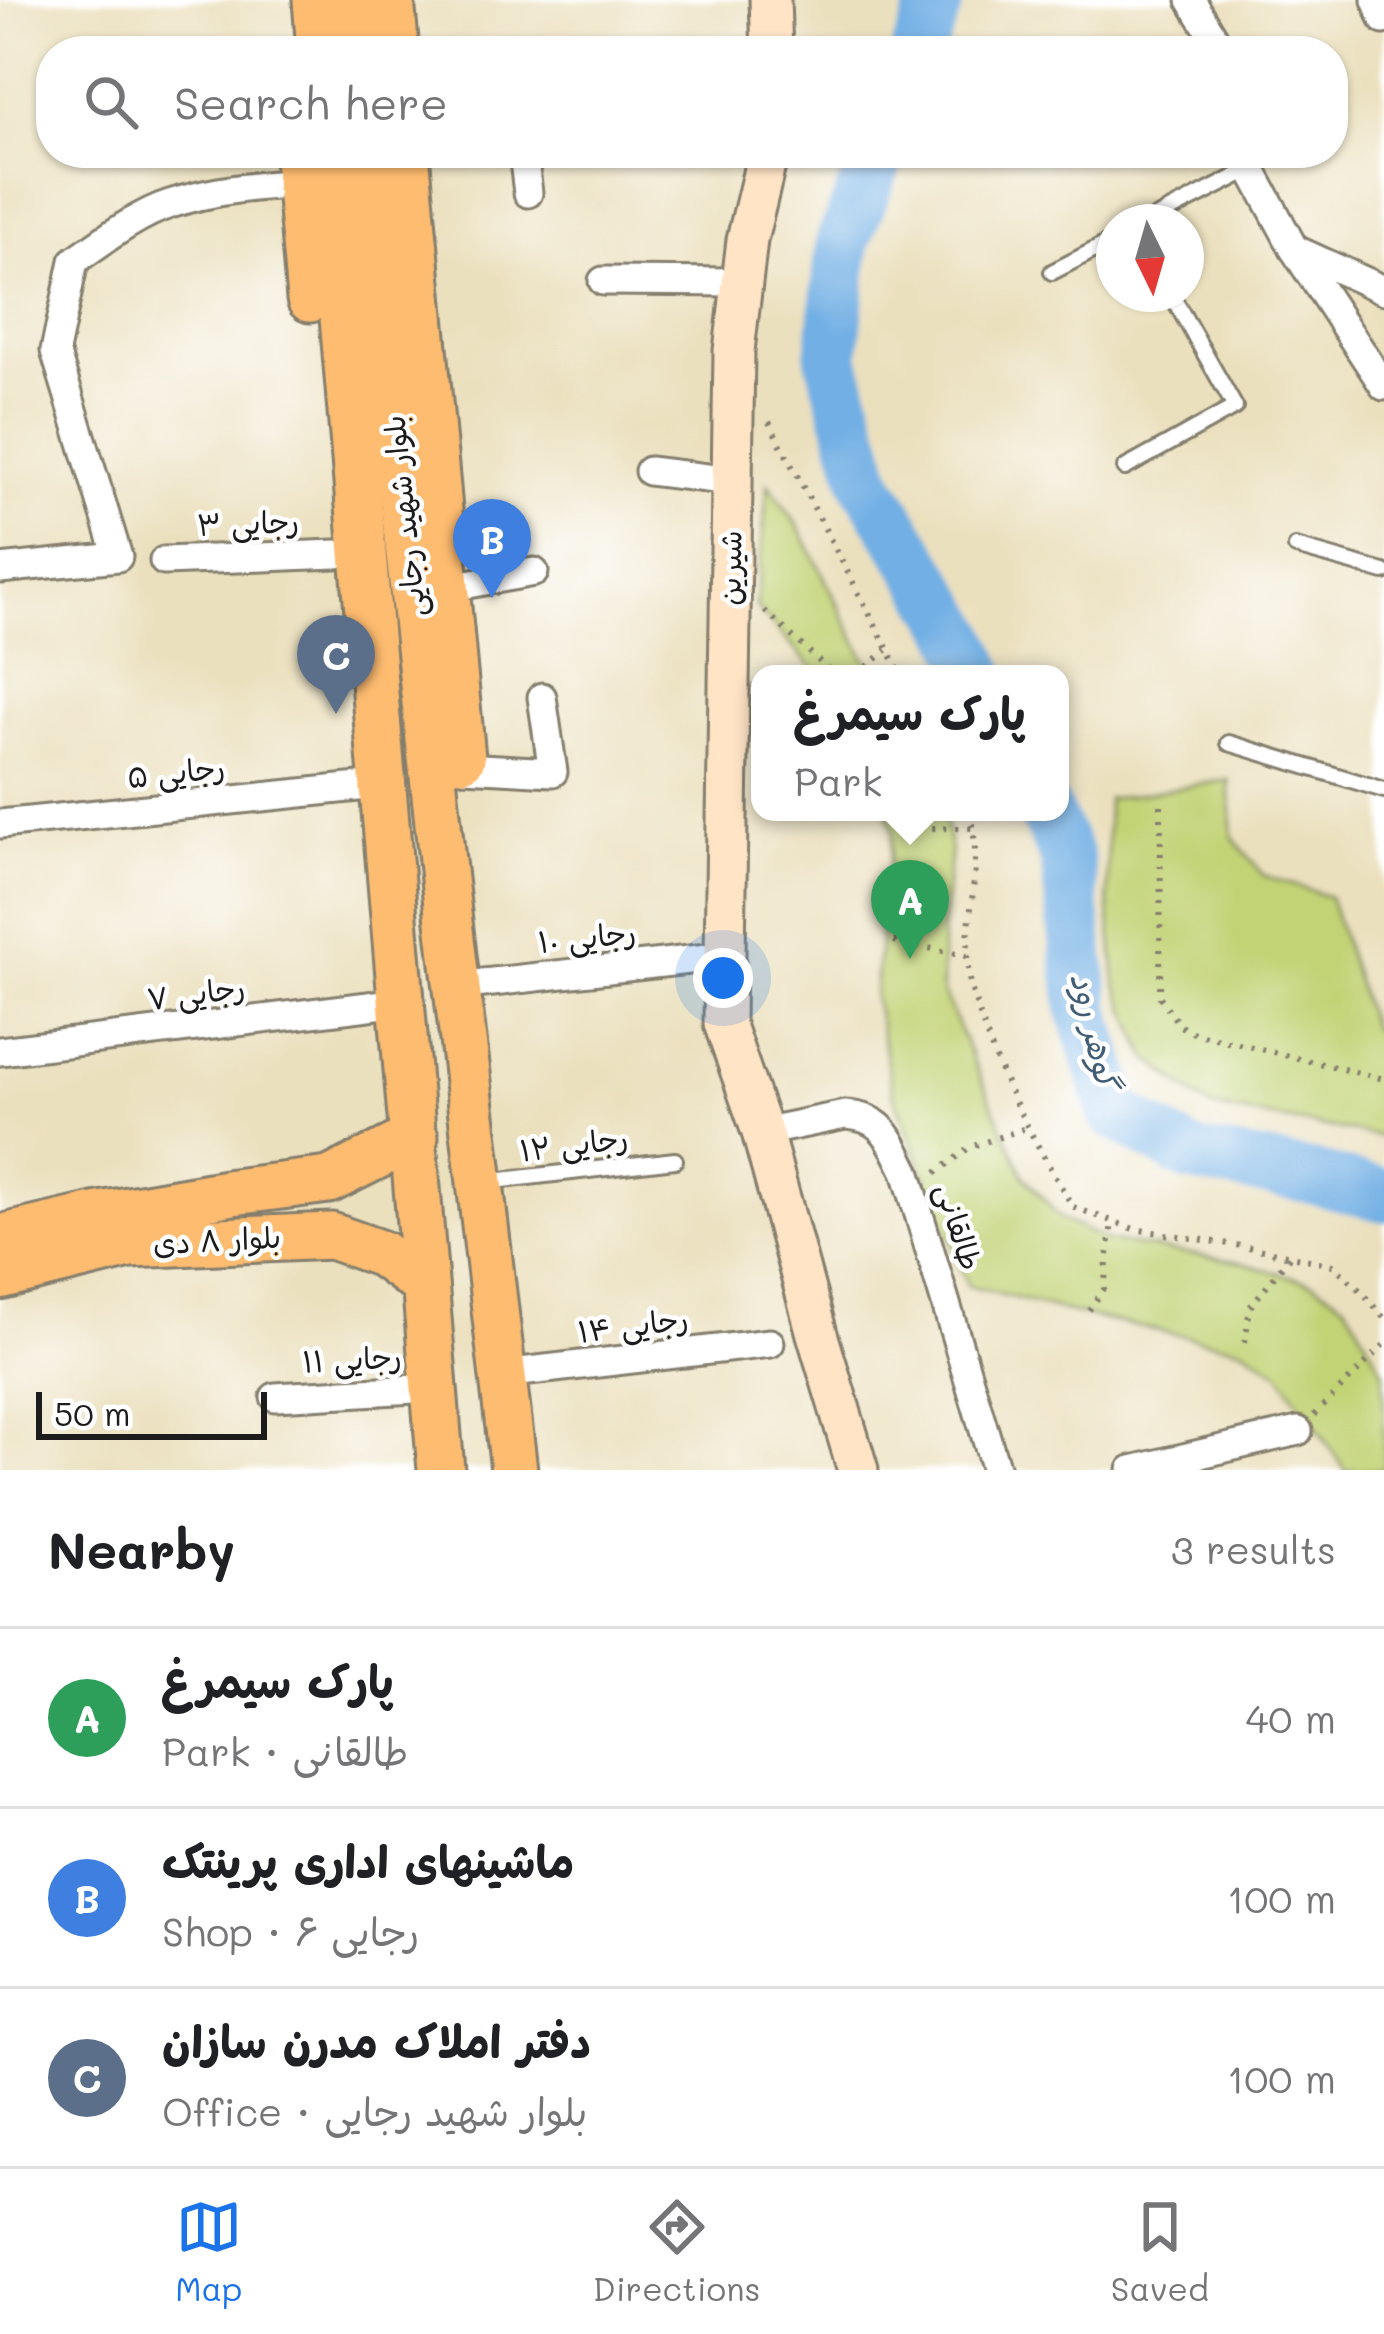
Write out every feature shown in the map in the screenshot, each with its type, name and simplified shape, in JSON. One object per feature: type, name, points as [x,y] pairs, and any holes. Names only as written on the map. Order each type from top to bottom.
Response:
[{"type":"main road","points":[[285,0],[288,36]]},
{"type":"main road","points":[[316,0],[319,36]]},
{"type":"main road","points":[[349,0],[353,36]]},
{"type":"main road","points":[[391,0],[395,36]]},
{"type":"main road","name":"بلوار شهید رجایی","points":[[309,168],[336,554],[360,800],[390,869]]},
{"type":"main road","name":"بلوار شهید رجایی","points":[[310,168],[390,869],[441,1470]]},
{"type":"main road","name":"بلوار شهید رجایی","points":[[368,168],[514,1470]]},
{"type":"main road","name":"بلوار شهید رجایی","points":[[407,168],[464,767],[445,879]]},
{"type":"main road","name":"بلوار ۸ دی","points":[[0,1238],[117,1212],[329,1180],[415,1137]]},
{"type":"main road","points":[[329,1180],[346,1189],[353,1207],[347,1225],[331,1236]]},
{"type":"main road","name":"بلوار ۸ دی","points":[[0,1277],[130,1245],[331,1236],[382,1254],[424,1285]]},
{"type":"street","points":[[770,0],[771,36]]},
{"type":"street","points":[[1191,0],[1213,36]]},
{"type":"street","points":[[1376,0],[1384,20]]},
{"type":"street","points":[[0,569],[118,557],[55,351],[74,262],[166,205],[293,168]]},
{"type":"street","points":[[525,168],[528,193]]},
{"type":"street","name":"شیرین","points":[[764,168],[747,240],[734,351],[724,1023],[762,1132],[858,1470]]},
{"type":"street","points":[[1253,168],[1294,249],[1384,386]]},
{"type":"street","points":[[1294,249],[1384,290]]},
{"type":"street","points":[[603,281],[742,282]]},
{"type":"street","points":[[649,471],[732,481]]},
{"type":"street","name":"رجایی ۳","points":[[164,561],[336,554]]},
{"type":"street","points":[[446,588],[534,572]]},
{"type":"street","points":[[464,767],[553,772],[542,698]]},
{"type":"street","name":"رجایی ۵","points":[[0,824],[359,787]]},
{"type":"street","name":"رجایی ۱۰","points":[[457,986],[725,956]]},
{"type":"street","name":"رجایی ۷","points":[[0,1051],[401,1002]]},
{"type":"street","name":"طالقانی","points":[[762,1132],[845,1114],[859,1115],[884,1130],[906,1171],[996,1470]]},
{"type":"street","name":"رجایی ۱۴","points":[[503,1374],[770,1343]]},
{"type":"street","name":"رجایی ۱۱","points":[[275,1397],[432,1388]]},
{"type":"street","points":[[1132,1470],[1298,1431]]},
{"type":"lane","points":[[1178,204],[1237,168]]},
{"type":"lane","points":[[1052,272],[1096,249]]},
{"type":"lane","points":[[1125,468],[1235,406],[1182,312]]},
{"type":"lane","points":[[1296,547],[1384,572]]},
{"type":"lane","points":[[1229,743],[1384,790]]},
{"type":"lane","name":"رجایی ۱۲","points":[[480,1183],[675,1160]]},
{"type":"path","points":[[764,412],[895,665]]},
{"type":"path","points":[[730,578],[823,665]]},
{"type":"path","points":[[869,665],[886,650]]},
{"type":"path","points":[[1161,805],[1160,998],[1180,1027],[1384,1079]]},
{"type":"path","points":[[899,821],[901,828],[974,827]]},
{"type":"path","points":[[972,821],[969,978],[993,1057],[1073,1207],[1134,1229],[1334,1265],[1384,1318]]},
{"type":"path","points":[[894,941],[967,956]]},
{"type":"path","points":[[912,1191],[970,1147],[1029,1127]]},
{"type":"path","points":[[1089,1310],[1104,1288],[1112,1221]]},
{"type":"path","points":[[1245,1342],[1250,1307],[1291,1256]]},
{"type":"path","points":[[1298,1431],[1384,1345]]},
{"type":"green space","points":[[768,484],[799,527],[868,665],[810,665],[756,607]]},
{"type":"green space","points":[[1229,780],[1233,838],[1263,875],[1329,897],[1371,1027],[1384,1037],[1384,1137],[1209,1107],[1147,1058],[1116,983],[1108,898],[1107,799]]},
{"type":"green space","points":[[890,821],[945,821],[951,850],[942,928],[942,990],[1024,1176],[1061,1219],[1108,1241],[1235,1261],[1314,1283],[1347,1305],[1384,1372],[1384,1470],[1345,1470],[1279,1372],[1243,1348],[968,1286],[893,1093],[874,996],[893,831]]},
{"type":"waterway","name":"گوهر رود","points":[[924,36],[937,0]]},
{"type":"waterway","name":"گوهر رود","points":[[873,168],[843,241],[832,358],[867,482],[959,631],[975,665]]},
{"type":"waterway","name":"گوهر رود","points":[[1049,821],[1067,857],[1084,1009],[1115,1113],[1191,1156],[1384,1195]]},
{"type":"place","name":"ماشینهای اداری پرینتک","points":[[492,598]]},
{"type":"place","name":"دفتر املاک مدرن سازان","points":[[336,714]]},
{"type":"place","name":"پارک سیمرغ","points":[[910,959]]}]
